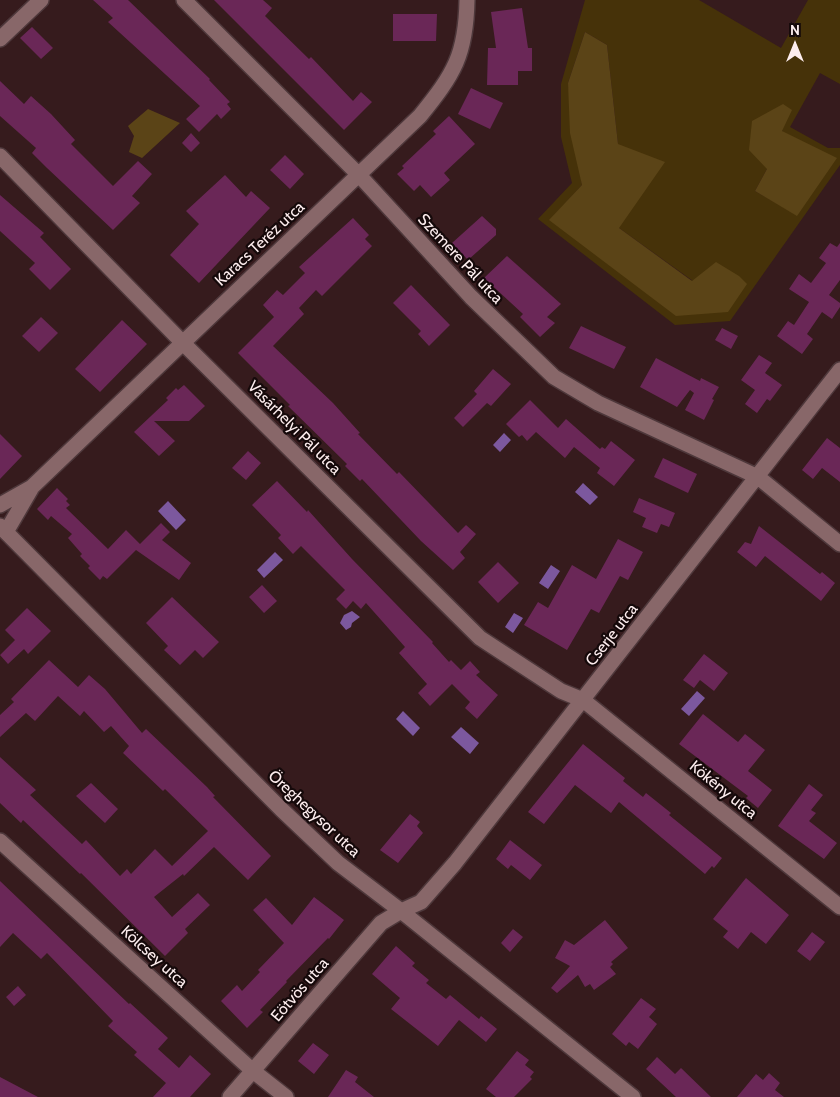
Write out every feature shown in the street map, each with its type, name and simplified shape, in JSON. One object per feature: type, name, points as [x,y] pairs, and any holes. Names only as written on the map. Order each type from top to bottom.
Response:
[{"type":"street","points":[[0,39],[41,0]]},
{"type":"street","name":"Szemere Pál utca","points":[[184,0],[359,175],[471,297],[554,377],[598,403],[758,477],[840,544]]},
{"type":"street","name":"Karacs Teréz utca","points":[[3,529],[32,487],[420,116],[457,65],[467,20],[467,0]]},
{"type":"street","name":"Vásárhelyi Pál utca","points":[[0,156],[182,342],[480,638],[561,691],[583,700]]},
{"type":"street","name":"Cserje utca","points":[[401,911],[421,902],[455,862],[840,370]]},
{"type":"street","name":"Karacs Teréz utca","points":[[0,505],[32,487]]},
{"type":"street","name":"Öreghegysor utca","points":[[3,529],[281,809],[338,863],[401,911],[633,1097]]},
{"type":"street","name":"Kökény utca","points":[[583,700],[840,907]]},
{"type":"street","name":"Kölcsey utca","points":[[0,840],[253,1071],[286,1097]]},
{"type":"street","name":"Eötvös utca","points":[[230,1097],[382,923],[401,911]]},
{"type":"shaded area","points":[[585,0],[699,0],[781,48],[808,0],[840,0],[840,84],[820,73],[790,127],[828,148],[840,148],[840,165],[730,321],[675,325],[538,219],[572,183],[561,137],[561,84]],"holes":[[[585,32],[607,45],[618,144],[619,228],[693,281],[550,220],[582,185],[568,83]],[[783,104],[782,130],[797,215],[755,191],[767,169]]]},
{"type":"shaded area","points":[[585,32],[607,45],[618,144],[665,162],[619,228],[692,281],[716,262],[739,276],[747,284],[728,312],[676,316],[549,220],[582,185],[570,133],[568,83]]},
{"type":"shaded area","points":[[783,104],[792,110],[782,131],[837,158],[797,216],[755,191],[767,169],[749,150],[752,121]]},
{"type":"shaded area","points":[[148,109],[180,123],[142,158],[129,152],[134,136],[128,126]]},
{"type":"shaded area","points":[[504,433],[511,440],[500,452],[493,445]]},
{"type":"shaded area","points":[[583,483],[598,497],[590,505],[575,492]]},
{"type":"shaded area","points":[[168,501],[186,520],[176,530],[158,511]]},
{"type":"shaded area","points":[[275,552],[283,560],[264,578],[257,570]]},
{"type":"shaded area","points":[[551,565],[560,571],[548,589],[539,583]]},
{"type":"shaded area","points":[[352,611],[360,617],[346,630],[340,623],[344,615]]},
{"type":"shaded area","points":[[514,613],[523,618],[513,633],[505,627]]},
{"type":"shaded area","points":[[697,691],[705,698],[689,716],[681,709]]},
{"type":"shaded area","points":[[403,711],[420,728],[413,736],[396,719]]},
{"type":"shaded area","points":[[461,727],[479,743],[470,754],[451,737]]},
{"type":"building","points":[[93,0],[128,0],[210,79],[230,102],[227,104],[231,109],[221,119],[217,114],[199,132],[186,119],[200,106],[108,22],[113,18]]},
{"type":"building","points":[[214,0],[263,0],[272,8],[265,16],[309,59],[311,57],[353,101],[361,92],[372,102],[344,130]]},
{"type":"building","points":[[522,8],[528,48],[532,48],[532,71],[518,71],[518,85],[487,85],[488,48],[496,48],[491,12]]},
{"type":"building","points":[[393,14],[437,14],[436,41],[393,41]]},
{"type":"building","points":[[32,27],[53,48],[41,59],[20,38]]},
{"type":"building","points":[[0,81],[24,104],[31,96],[51,114],[75,140],[71,144],[113,186],[138,161],[152,174],[132,196],[140,203],[113,230],[32,153],[36,148],[0,116]]},
{"type":"building","points":[[471,88],[503,103],[490,129],[458,114]]},
{"type":"building","points":[[449,116],[475,144],[444,173],[450,180],[431,197],[420,185],[414,191],[397,174],[404,168],[402,166],[436,134],[433,131]]},
{"type":"building","points":[[191,133],[200,143],[191,152],[182,143]]},
{"type":"building","points":[[285,155],[304,174],[290,189],[270,170]]},
{"type":"building","points":[[225,175],[246,197],[251,191],[270,208],[199,283],[170,255],[199,224],[186,211]]},
{"type":"building","points":[[0,195],[44,233],[40,237],[71,269],[50,290],[29,269],[35,263],[0,231]]},
{"type":"building","points":[[482,216],[496,229],[496,235],[468,260],[452,243]]},
{"type":"building","points":[[353,218],[369,235],[365,239],[372,246],[322,296],[316,290],[299,308],[304,314],[273,346],[333,403],[360,433],[358,434],[397,474],[399,472],[458,533],[466,525],[476,534],[460,552],[465,558],[453,570],[421,541],[362,479],[360,481],[345,466],[347,464],[238,353],[274,317],[263,305],[277,290],[283,295],[305,273],[299,267]]},
{"type":"building","points":[[830,243],[837,247],[840,243],[840,280],[829,295],[840,303],[840,307],[832,319],[822,312],[807,334],[813,339],[802,354],[777,336],[788,321],[794,325],[809,302],[789,289],[799,274],[811,283],[826,263],[819,258]]},
{"type":"building","points":[[507,256],[561,304],[547,317],[555,323],[540,337],[520,317],[523,314],[484,278]]},
{"type":"building","points":[[411,285],[450,325],[429,346],[418,334],[421,331],[393,303]]},
{"type":"building","points":[[41,317],[58,333],[39,352],[22,336]]},
{"type":"building","points":[[122,320],[147,344],[100,392],[75,369]]},
{"type":"building","points":[[581,326],[626,347],[614,369],[569,348]]},
{"type":"building","points":[[722,328],[738,336],[731,349],[715,340]]},
{"type":"building","points":[[759,355],[772,363],[765,373],[782,385],[770,401],[767,399],[757,413],[745,404],[755,390],[741,380]]},
{"type":"building","points":[[656,358],[700,381],[701,378],[719,387],[704,420],[685,410],[694,393],[690,390],[677,407],[640,387]]},
{"type":"building","points":[[493,369],[511,384],[491,406],[487,403],[463,427],[454,418],[477,394],[474,391]]},
{"type":"building","points":[[184,385],[205,406],[189,421],[154,421],[175,441],[159,456],[134,432],[168,400],[166,398],[176,388],[178,390]]},
{"type":"building","points":[[530,400],[558,428],[566,419],[600,449],[602,447],[605,449],[611,441],[635,460],[614,486],[597,473],[600,468],[574,447],[565,458],[536,432],[527,441],[522,435],[519,437],[506,424]]},
{"type":"building","points":[[0,434],[22,456],[0,479]]},
{"type":"building","points":[[827,438],[840,448],[840,482],[822,468],[813,479],[802,470]]},
{"type":"building","points":[[248,451],[261,463],[246,480],[232,468]]},
{"type":"building","points":[[663,458],[697,474],[688,493],[654,477]]},
{"type":"building","points":[[277,481],[307,512],[308,510],[352,559],[433,642],[449,662],[451,660],[461,670],[470,661],[480,672],[476,675],[498,695],[477,719],[465,708],[470,702],[452,684],[430,706],[418,693],[427,684],[399,653],[405,647],[366,603],[361,609],[353,601],[346,609],[336,599],[345,590],[301,546],[293,554],[278,538],[281,535],[252,505]]},
{"type":"building","points":[[57,488],[68,499],[66,501],[70,505],[66,508],[108,549],[126,530],[140,544],[161,523],[170,532],[162,540],[191,563],[179,580],[136,550],[107,579],[103,576],[100,580],[88,568],[90,566],[80,556],[82,554],[68,538],[72,534],[51,516],[48,520],[37,509]]},
{"type":"building","points":[[639,498],[675,513],[669,527],[661,524],[657,533],[642,527],[646,518],[633,512]]},
{"type":"building","points":[[759,526],[820,574],[822,572],[835,583],[821,601],[765,556],[756,567],[737,552],[745,542],[751,544]]},
{"type":"building","points":[[618,539],[643,552],[628,580],[620,576],[599,613],[591,609],[567,650],[524,625],[538,602],[548,608],[572,565],[596,579]]},
{"type":"building","points":[[498,562],[519,583],[498,603],[478,582]]},
{"type":"building","points":[[262,585],[277,601],[264,613],[249,597]]},
{"type":"building","points":[[172,597],[219,642],[203,658],[195,650],[180,665],[164,650],[168,646],[146,623]]},
{"type":"building","points":[[27,608],[51,631],[28,654],[24,649],[8,664],[0,655],[15,640],[5,630]]},
{"type":"building","points":[[704,654],[728,673],[714,691],[700,680],[694,688],[683,680]]},
{"type":"building","points":[[49,660],[78,687],[89,675],[105,689],[142,733],[146,729],[207,787],[215,796],[213,797],[271,856],[248,880],[214,847],[184,876],[183,874],[154,897],[172,917],[198,893],[210,905],[185,929],[188,933],[165,956],[81,873],[23,820],[21,823],[0,803],[0,757],[36,790],[30,795],[82,844],[86,840],[120,876],[127,869],[131,874],[155,849],[172,866],[208,831],[165,789],[163,791],[123,753],[129,746],[111,726],[104,732],[84,711],[80,716],[58,696],[35,721],[26,713],[0,737],[0,715],[14,702],[11,699]]},
{"type":"building","points":[[703,714],[738,742],[745,734],[765,750],[748,771],[772,790],[758,808],[746,798],[748,796],[679,744]]},
{"type":"building","points":[[583,744],[625,778],[623,781],[643,797],[646,793],[671,813],[669,815],[722,858],[714,868],[712,866],[705,874],[619,802],[611,813],[575,785],[544,824],[528,812]]},
{"type":"building","points":[[91,783],[118,809],[105,823],[76,796]]},
{"type":"building","points":[[809,784],[823,795],[811,810],[816,813],[809,821],[837,843],[824,859],[778,826]]},
{"type":"building","points":[[410,814],[420,822],[417,826],[423,833],[398,863],[380,850]]},
{"type":"building","points":[[510,840],[542,865],[530,880],[511,865],[508,869],[496,859]]},
{"type":"building","points":[[746,878],[789,915],[766,944],[751,932],[738,949],[723,937],[728,931],[713,919]]},
{"type":"building","points":[[0,881],[129,1004],[168,1038],[158,1049],[179,1068],[190,1055],[211,1074],[190,1097],[153,1097],[166,1083],[134,1055],[137,1052],[108,1026],[113,1021],[47,953],[41,959],[13,933],[0,947]]},
{"type":"building","points":[[314,897],[344,920],[329,939],[286,981],[260,1010],[263,1012],[247,1028],[221,1001],[237,985],[242,991],[260,972],[258,970],[284,943],[253,910],[266,898],[292,925]]},
{"type":"building","points":[[605,920],[628,948],[611,962],[613,964],[610,967],[616,974],[594,990],[590,984],[585,987],[578,975],[557,993],[551,988],[570,966],[555,958],[565,940],[574,945]]},
{"type":"building","points":[[513,929],[523,937],[510,952],[501,943]]},
{"type":"building","points":[[812,932],[825,942],[810,961],[797,951]]},
{"type":"building","points":[[396,946],[415,963],[412,966],[429,980],[426,983],[446,999],[450,995],[479,1019],[481,1016],[497,1029],[486,1042],[459,1020],[438,1046],[391,1009],[400,998],[372,974]]},
{"type":"building","points":[[18,986],[26,995],[14,1006],[6,997]]},
{"type":"building","points":[[641,998],[656,1009],[649,1017],[657,1024],[638,1049],[629,1042],[626,1046],[612,1034]]},
{"type":"building","points":[[313,1043],[329,1055],[314,1074],[298,1061]]},
{"type":"building","points":[[517,1051],[529,1060],[525,1065],[534,1072],[530,1077],[532,1079],[514,1097],[496,1097],[486,1089]]},
{"type":"building","points":[[657,1057],[675,1074],[681,1068],[711,1097],[676,1097],[646,1069]]},
{"type":"building","points":[[346,1070],[358,1077],[355,1082],[374,1097],[328,1097]]},
{"type":"building","points":[[769,1073],[780,1083],[775,1090],[784,1097],[737,1097],[756,1074],[763,1080]]},
{"type":"building","points":[[0,1077],[38,1097],[0,1097]]}]
